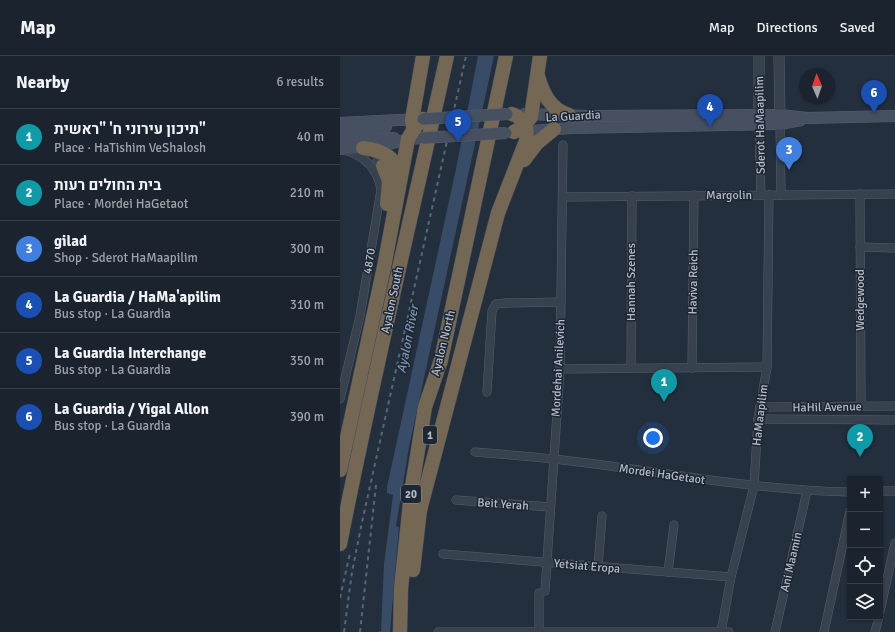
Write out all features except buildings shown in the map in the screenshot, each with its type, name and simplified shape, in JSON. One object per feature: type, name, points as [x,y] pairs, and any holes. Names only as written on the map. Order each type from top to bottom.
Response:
[{"type":"highway","points":[[364,349],[384,267],[399,185],[416,129],[423,56]]},
{"type":"highway","name":"Ayalon South","points":[[340,544],[364,421],[378,368],[447,56]]},
{"type":"highway","name":"Ayalon North","points":[[400,632],[401,589],[411,493],[425,408],[441,360],[506,56]]},
{"type":"highway","points":[[521,127],[538,76],[540,56]]},
{"type":"highway","points":[[538,76],[544,92],[552,104],[558,111],[570,116]]},
{"type":"highway","points":[[420,510],[498,213],[514,176],[525,145],[520,118],[510,114]]},
{"type":"highway","points":[[514,176],[537,143],[554,129]]},
{"type":"highway","points":[[363,148],[379,152],[392,159],[399,171],[399,185]]},
{"type":"highway","points":[[340,470],[364,349],[389,192],[387,175],[383,166]]},
{"type":"highway","name":"1","points":[[408,632],[410,590],[441,360]]},
{"type":"highway","points":[[340,521],[364,421]]},
{"type":"main road","name":"La Guardia","points":[[340,149],[390,145],[416,129],[510,114]]},
{"type":"main road","name":"La Guardia","points":[[521,127],[570,116],[759,120]]},
{"type":"main road","name":"La Guardia","points":[[340,123],[416,129],[521,127],[554,129],[780,119],[895,116]]},
{"type":"main road","points":[[340,132],[379,129],[416,129]]},
{"type":"main road","points":[[340,141],[416,129]]},
{"type":"street","name":"Sderot HaMaapilim","points":[[759,56],[759,120],[765,195]]},
{"type":"street","name":"Sderot HaMaapilim","points":[[780,56],[781,195]]},
{"type":"street","name":"Mordehai Anilevich","points":[[538,632],[542,592],[547,563],[560,369],[563,145]]},
{"type":"street","name":"4870","points":[[340,149],[361,158],[376,172],[380,190],[360,316],[341,395]]},
{"type":"street","name":"Wedgewood","points":[[860,194],[861,406]]},
{"type":"street","name":"Margolin","points":[[563,197],[895,194]]},
{"type":"street","name":"Haviva Reich","points":[[692,368],[694,195]]},
{"type":"street","name":"HaMaapilim","points":[[724,632],[731,577],[754,486],[758,419],[767,367],[765,195]]},
{"type":"street","name":"Hannah Szenes","points":[[631,368],[632,196]]},
{"type":"street","points":[[860,247],[895,248]]},
{"type":"street","points":[[487,392],[492,311],[496,304],[506,302],[561,302]]},
{"type":"street","points":[[560,369],[767,367]]},
{"type":"street","name":"HaHil Avenue","points":[[760,408],[895,406]]},
{"type":"street","name":"HaHil Avenue","points":[[758,419],[895,420]]},
{"type":"street","name":"Mordei HaGetaot","points":[[475,452],[553,458],[754,486],[807,491],[847,492]]},
{"type":"street","name":"Ani Maamin","points":[[775,632],[807,491]]},
{"type":"street","points":[[883,491],[895,491]]},
{"type":"street","name":"Beit Yerah","points":[[456,500],[550,507]]},
{"type":"street","points":[[824,632],[850,512]]},
{"type":"street","points":[[598,567],[602,516]]},
{"type":"street","points":[[668,572],[674,525]]},
{"type":"street","points":[[883,597],[895,543]]},
{"type":"street","name":"Yetsiat Eropa","points":[[443,554],[731,577]]},
{"type":"street","points":[[875,632],[878,620]]},
{"type":"street","points":[[438,632],[538,632]]},
{"type":"street","points":[[545,632],[724,632]]},
{"type":"water","points":[[478,56],[494,56],[409,447],[396,526],[399,527],[390,632],[377,632],[381,631],[384,564],[393,495],[387,493],[387,487],[456,169]]},
{"type":"tunnel","points":[[354,151],[368,154],[383,166]]},
{"type":"railway","points":[[344,632],[352,572],[362,522],[466,56]]},
{"type":"railway","points":[[360,632],[376,485]]},
{"type":"railway","points":[[340,598],[350,553]]},
{"type":"place","name":"La Guardia / Yigal Allon","points":[[874,113]]},
{"type":"place","name":"La Guardia / HaMa'apilim","points":[[710,127]]},
{"type":"place","name":"La Guardia Interchange","points":[[458,142]]},
{"type":"place","name":"gilad","points":[[789,170]]},
{"type":"place","name":"תיכון עירוני ח' \"ראשית\"","points":[[664,402]]},
{"type":"place","name":"בית החולים רעות","points":[[860,457]]},
{"type":"water label","name":"Ayalon River","points":[[407,339]]}]
